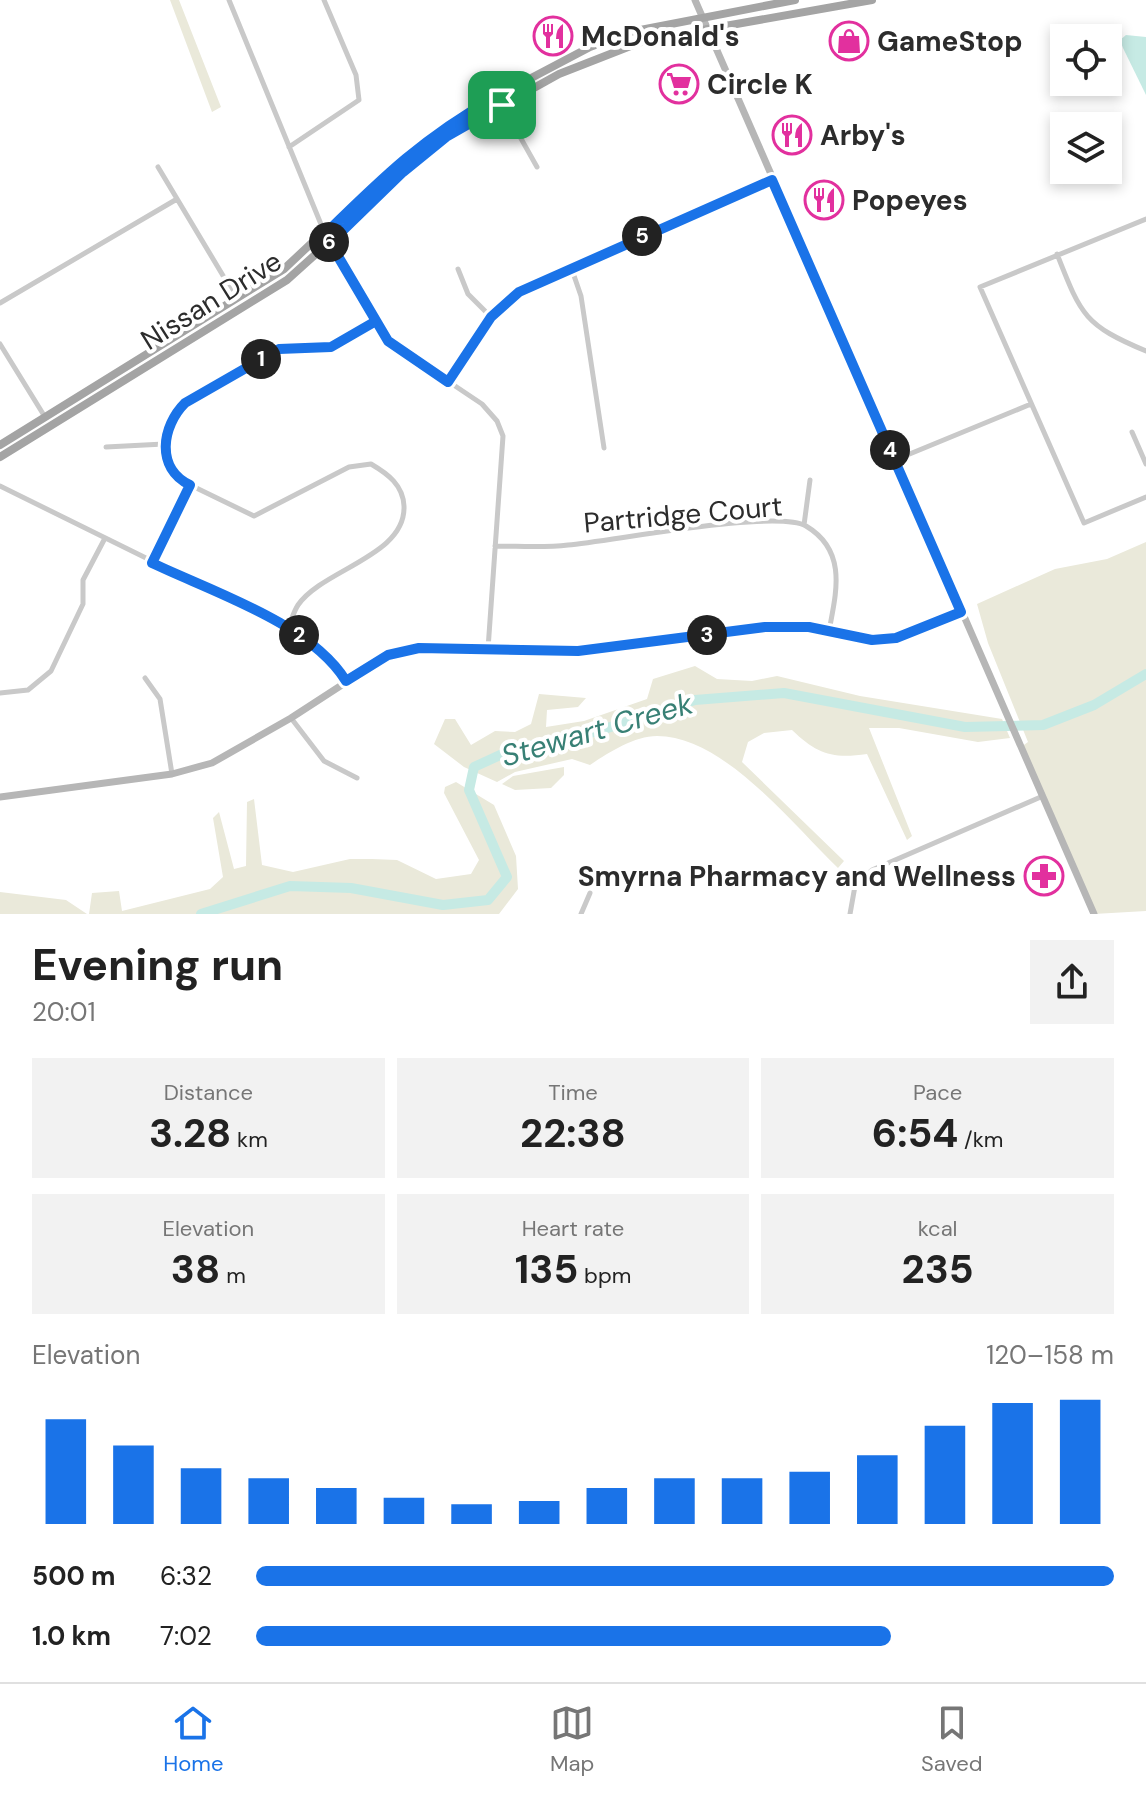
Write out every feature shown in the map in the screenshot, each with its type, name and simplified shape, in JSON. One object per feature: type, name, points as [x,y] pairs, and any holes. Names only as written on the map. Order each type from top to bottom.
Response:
[{"type":"main road","name":"Nissan Drive","points":[[0,457],[259,298],[311,262],[327,239],[400,160],[431,135],[497,96],[590,47],[630,32],[795,0]]},
{"type":"main road","name":"Nissan Drive","points":[[0,445],[284,269],[327,239],[446,137],[590,59],[646,40],[872,0]]},
{"type":"street","points":[[229,0],[327,239],[388,341],[482,404],[497,421],[503,436],[488,650]]},
{"type":"street","points":[[289,147],[359,100],[356,75],[324,0]]},
{"type":"street","points":[[695,0],[1094,914]]},
{"type":"street","points":[[497,96],[537,167]]},
{"type":"street","points":[[158,167],[237,300]]},
{"type":"street","points":[[448,382],[491,317],[519,292],[772,180]]},
{"type":"street","points":[[0,303],[177,199]]},
{"type":"street","points":[[1146,219],[980,287],[1084,523],[1146,497]]},
{"type":"street","points":[[1057,254],[1077,305],[1097,329],[1146,351]]},
{"type":"street","points":[[571,267],[581,296],[604,448]]},
{"type":"street","points":[[458,269],[468,294],[491,317]]},
{"type":"street","points":[[288,628],[298,604],[329,579],[389,542],[402,523],[404,511],[398,485],[371,464],[349,467],[254,516],[190,485],[175,473],[164,444],[173,415],[198,395],[279,349],[331,347],[376,321]]},
{"type":"street","points":[[0,344],[45,417]]},
{"type":"street","points":[[895,460],[1031,404]]},
{"type":"street","points":[[1132,432],[1146,464]]},
{"type":"street","points":[[106,447],[164,444]]},
{"type":"street","points":[[804,525],[810,480]]},
{"type":"street","points":[[152,563],[190,485]]},
{"type":"street","points":[[0,486],[104,540],[288,628],[326,655],[346,681]]},
{"type":"street","name":"Partridge Court","points":[[495,546],[565,546],[747,523],[787,521],[804,525],[818,536],[830,554],[839,578],[829,631]]},
{"type":"street","points":[[0,693],[28,690],[51,671],[83,604],[83,580],[104,540]]},
{"type":"street","points":[[0,797],[172,774],[212,763],[291,718],[388,655],[419,648],[578,651],[765,627],[809,627],[872,640],[896,638],[961,612]]},
{"type":"street","points":[[145,678],[160,699],[172,774]]},
{"type":"street","points":[[291,718],[324,761],[357,778]]},
{"type":"street","points":[[850,914],[855,886],[872,870],[1043,796]]},
{"type":"street","points":[[581,914],[590,893]]},
{"type":"shaded area","points":[[170,0],[179,0],[221,107],[212,112]]},
{"type":"shaded area","points":[[1126,35],[1146,37],[1146,95],[1123,48],[1122,38]]},
{"type":"shaded area","points":[[1146,542],[1146,911],[1094,914],[1021,747],[1028,742],[988,643],[977,604],[1055,569],[1107,559]]},
{"type":"shaded area","points":[[695,666],[717,679],[752,681],[777,676],[860,696],[1002,719],[1010,738],[978,742],[899,728],[869,728],[912,836],[907,840],[867,754],[844,756],[826,753],[809,745],[792,730],[764,733],[748,742],[742,762],[844,861],[838,868],[779,807],[732,766],[682,740],[657,736],[639,739],[590,765],[572,759],[515,772],[497,782],[464,767],[434,744],[445,719],[455,719],[471,745],[495,731],[515,732],[531,724],[539,694],[586,698],[578,707],[547,710],[546,727],[584,721],[647,699],[653,679]]},
{"type":"shaded area","points":[[564,767],[564,775],[551,788],[515,790],[502,784],[513,776]]},
{"type":"shaded area","points":[[456,782],[494,805],[516,856],[518,889],[499,914],[89,914],[92,893],[119,891],[122,911],[210,889],[223,877],[213,818],[219,812],[234,869],[246,866],[247,802],[254,799],[262,865],[293,872],[350,859],[397,860],[436,879],[471,874],[479,860],[444,793],[445,787]]},
{"type":"shaded area","points":[[0,892],[66,900],[87,914],[0,914]]},
{"type":"waterway","name":"Stewart Creek","points":[[201,914],[290,886],[351,888],[443,905],[488,900],[507,877],[469,790],[474,767],[511,750],[598,731],[695,700],[784,693],[965,727],[1043,725],[1094,705],[1146,674]]},
{"type":"place","name":"McDonald's","points":[[553,36]]},
{"type":"place","name":"GameStop","points":[[849,41]]},
{"type":"place","name":"Circle K","points":[[679,84]]},
{"type":"place","name":"Arby's","points":[[792,135]]},
{"type":"place","name":"Popeyes","points":[[824,200]]},
{"type":"place","name":"Smyrna Pharmacy and Wellness","points":[[1044,876]]},
{"type":"route","points":[[502,105],[446,137],[403,172],[330,243],[376,321],[331,347],[279,349],[185,403],[173,415],[164,444],[175,473],[190,485],[152,563],[288,628],[336,664],[346,681],[388,655],[419,648],[578,651],[765,627],[809,627],[872,640],[896,638],[961,612],[772,180],[519,292],[491,317],[448,382],[388,341],[376,321],[325,234],[400,160],[431,135],[497,96],[502,105]]}]
